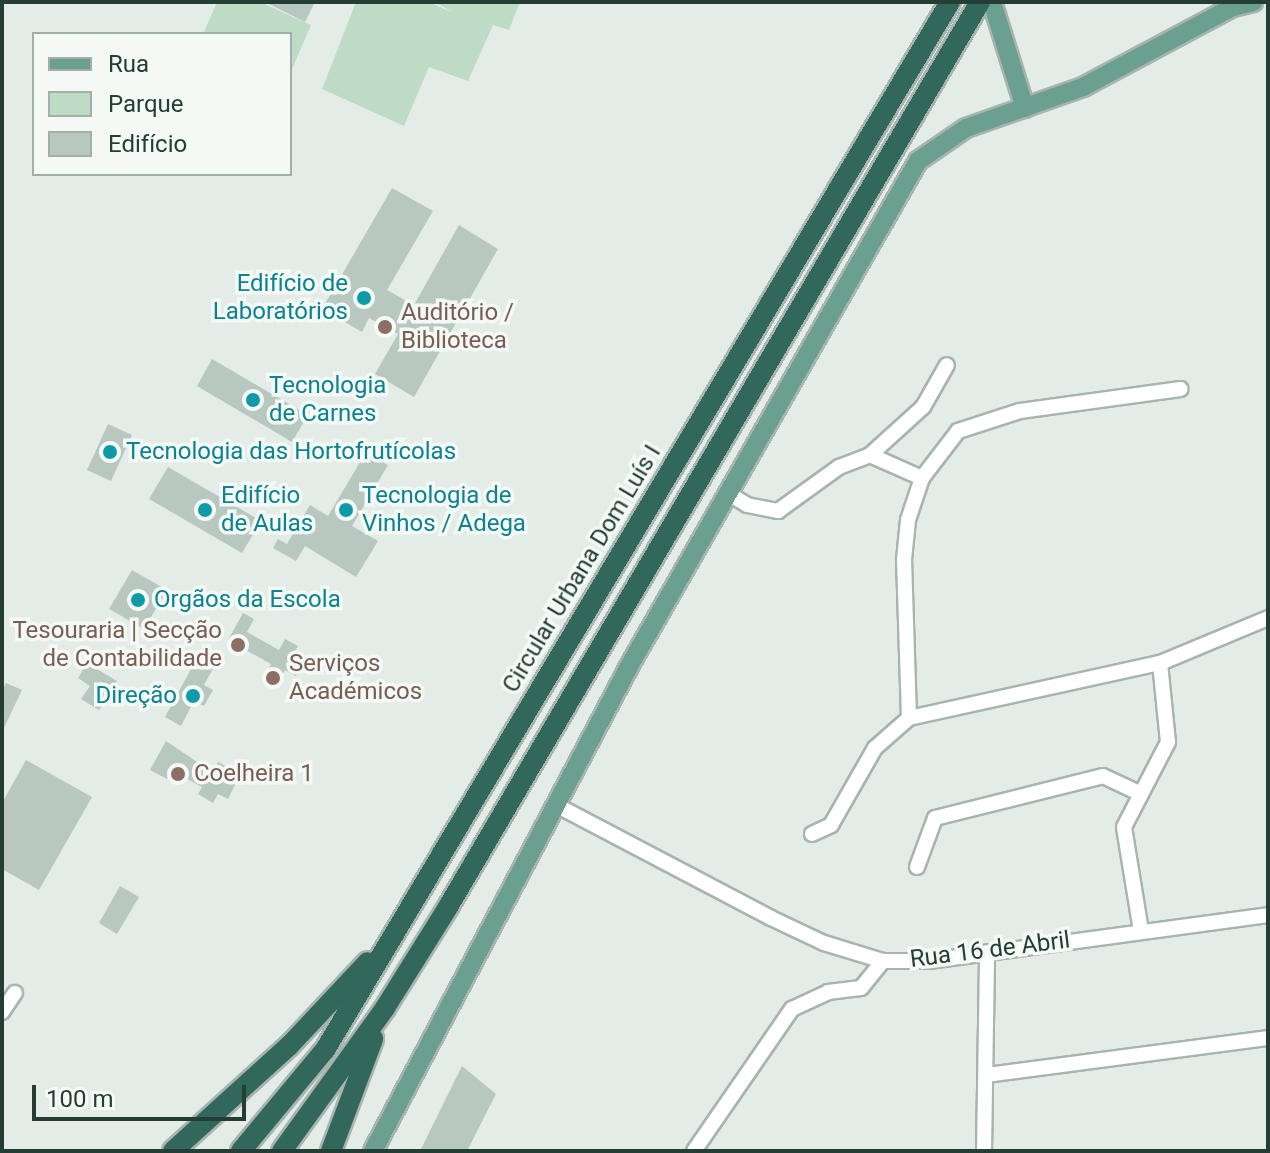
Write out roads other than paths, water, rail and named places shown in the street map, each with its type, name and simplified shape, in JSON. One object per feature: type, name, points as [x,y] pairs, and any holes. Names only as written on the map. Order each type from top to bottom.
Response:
[{"type":"highway","name":"Circular Urbana Dom Luís I","points":[[241,1151],[325,1050],[950,2]]},
{"type":"highway","points":[[282,1151],[385,1008],[448,907],[980,2]]},
{"type":"highway","points":[[173,1151],[308,1027],[396,930]]},
{"type":"highway","points":[[331,1151],[385,1008]]},
{"type":"main road","points":[[992,2],[1025,108]]},
{"type":"main road","points":[[373,1151],[556,805],[918,161],[966,128],[1083,87],[1233,7],[1253,2]]},
{"type":"street","points":[[729,494],[747,505],[778,511],[839,467],[870,455],[923,407],[947,365]]},
{"type":"street","points":[[909,718],[904,560],[908,520],[922,478],[958,431],[984,419],[1181,389]]},
{"type":"street","points":[[870,455],[922,478]]},
{"type":"street","points":[[812,834],[831,825],[875,748],[909,718],[1160,663],[1268,618]]},
{"type":"street","points":[[1141,931],[1124,846],[1124,827],[1168,742],[1160,663]]},
{"type":"street","points":[[917,867],[935,818],[1103,776],[1141,794]]},
{"type":"street","name":"Rua 16 de Abril","points":[[556,805],[771,918],[824,943],[883,961],[987,952],[1268,915]]},
{"type":"street","points":[[984,1151],[987,952]]},
{"type":"street","points":[[694,1151],[792,1009],[828,992],[861,988],[883,961]]},
{"type":"street","points":[[2,1012],[15,993]]},
{"type":"street","points":[[987,1075],[1268,1038]]},
{"type":"place","name":"Edifício de Laboratórios","points":[[364,298]]},
{"type":"place","name":"Auditório / Biblioteca","points":[[385,327]]},
{"type":"place","name":"Tecnologia de Carnes","points":[[253,400]]},
{"type":"place","name":"Tecnologia das Hortofrutícolas","points":[[110,452]]},
{"type":"place","name":"Edifício de Aulas","points":[[205,510]]},
{"type":"place","name":"Tecnologia de Vinhos / Adega","points":[[346,510]]},
{"type":"place","name":"Orgãos da Escola","points":[[138,600]]},
{"type":"place","name":"Tesouraria | Secção de Contabilidade","points":[[238,645]]},
{"type":"place","name":"Serviços Académicos","points":[[273,678]]},
{"type":"place","name":"Direção","points":[[193,696]]},
{"type":"place","name":"Coelheira 1","points":[[178,774]]}]
